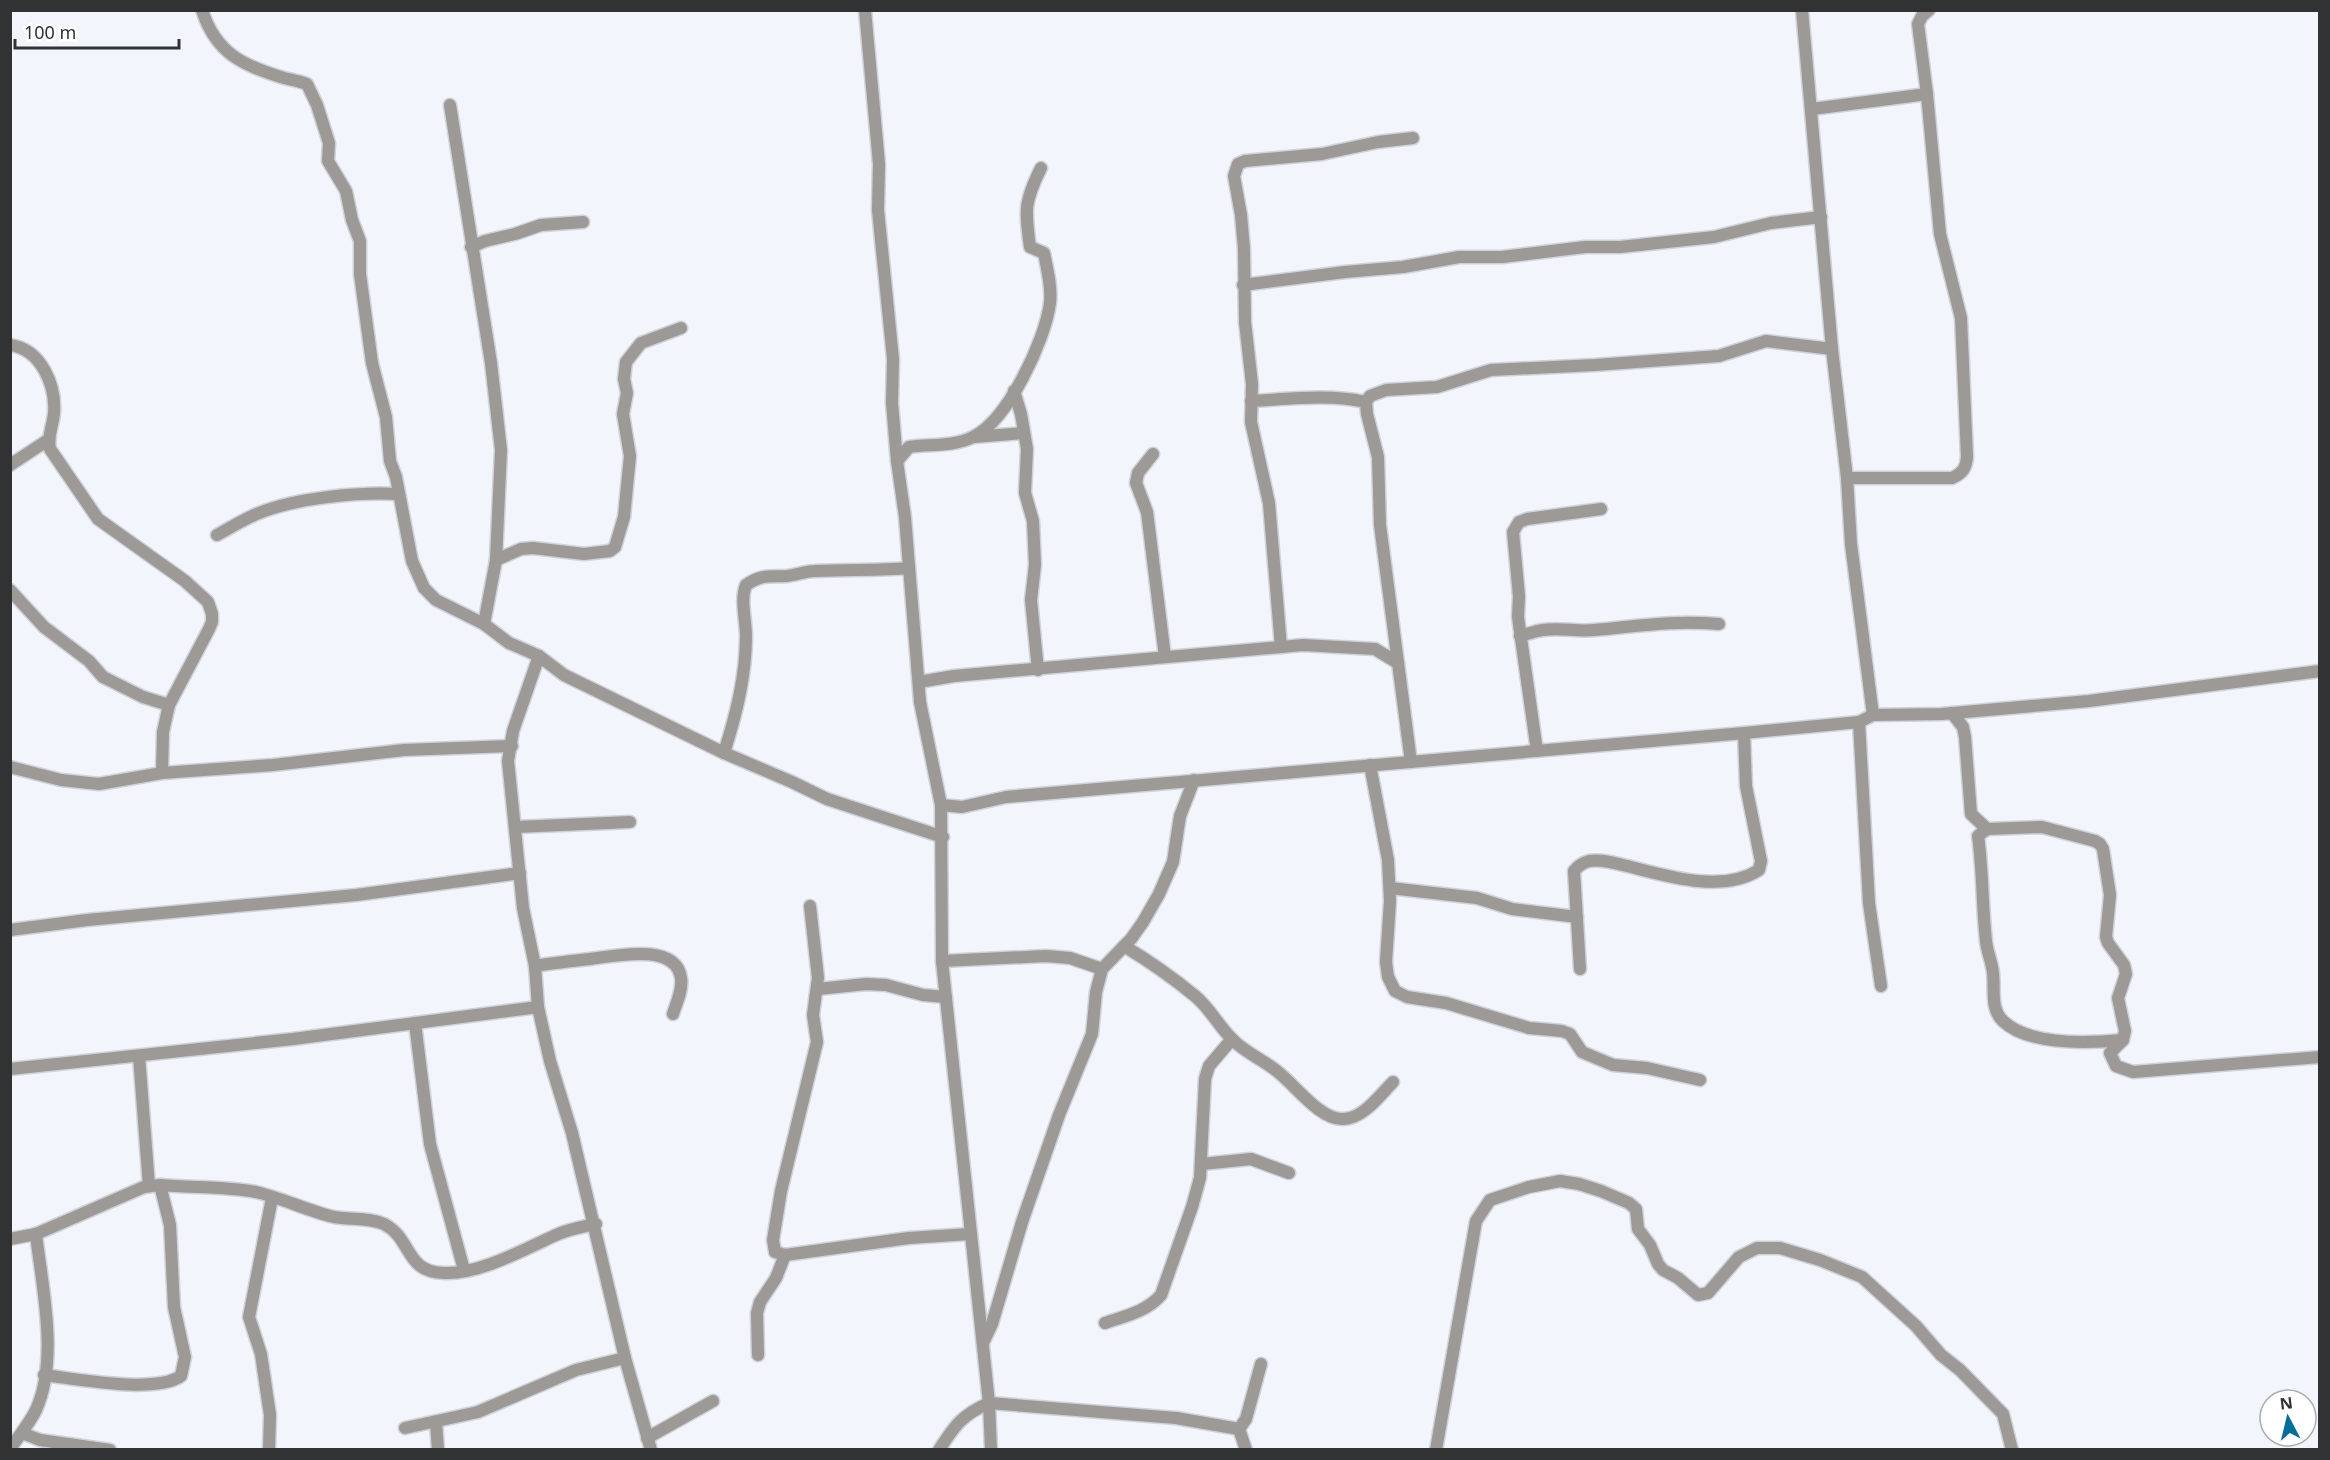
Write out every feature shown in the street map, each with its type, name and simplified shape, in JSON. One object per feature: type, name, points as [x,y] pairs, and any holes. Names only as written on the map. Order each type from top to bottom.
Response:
[{"type":"street","points":[[202,10],[215,38],[233,58],[244,64],[307,84],[317,105],[329,143],[328,161],[346,191],[352,220],[360,241],[360,274],[372,363],[386,417],[389,451],[412,561],[424,588],[436,600],[484,624],[509,643],[539,656],[564,675],[724,753],[827,799],[943,831]]},
{"type":"street","points":[[865,10],[879,164],[878,210],[893,359],[892,403],[897,461],[905,517],[920,702],[941,805],[943,831],[942,962],[989,1403],[991,1449]]},
{"type":"street","points":[[1802,10],[1847,478],[1851,544],[1873,715]]},
{"type":"street","points":[[1847,478],[1952,478],[1961,474],[1968,457],[1961,318],[1940,234],[1918,24],[1929,10]]},
{"type":"street","points":[[1812,109],[1927,94]]},
{"type":"street","points":[[450,105],[491,363],[501,450],[496,560],[484,624]]},
{"type":"street","points":[[1281,647],[1269,503],[1251,422],[1252,384],[1245,322],[1242,226],[1234,176],[1238,164],[1245,161],[1322,154],[1378,142],[1413,138]]},
{"type":"street","points":[[974,437],[1002,411],[1036,350],[1050,305],[1044,253],[1030,247],[1025,207],[1041,168]]},
{"type":"street","points":[[1243,285],[1403,267],[1460,257],[1502,257],[1585,247],[1620,247],[1714,237],[1771,224],[1821,217]]},
{"type":"street","points":[[471,247],[541,225],[583,222]]},
{"type":"street","points":[[496,560],[522,549],[585,554],[610,551],[615,547],[624,517],[630,456],[623,414],[627,393],[624,379],[626,362],[641,343],[681,328]]},
{"type":"street","points":[[1411,762],[1380,525],[1378,457],[1367,414],[1366,402],[1370,396],[1386,390],[1437,387],[1491,370],[1719,356],[1766,341],[1833,349]]},
{"type":"street","points":[[10,345],[34,354],[53,390],[54,414],[48,440],[54,456],[98,519],[186,581],[208,602],[212,622],[169,705],[163,732],[162,774]]},
{"type":"street","points":[[1014,390],[1021,414],[1028,456],[1025,493],[1033,521],[1035,547],[1031,600],[1038,670]]},
{"type":"street","points":[[1251,401],[1320,397],[1347,398],[1366,402]]},
{"type":"street","points":[[897,461],[909,447],[949,444],[974,437],[1023,433]]},
{"type":"street","points":[[10,465],[48,440]]},
{"type":"street","points":[[1153,454],[1138,472],[1136,483],[1147,512],[1165,657]]},
{"type":"street","points":[[217,535],[258,513],[288,504],[374,493],[398,494]]},
{"type":"street","points":[[1537,751],[1520,636],[1519,596],[1512,538],[1515,528],[1527,519],[1601,509]]},
{"type":"street","points":[[724,753],[741,693],[746,636],[744,603],[746,585],[767,575],[787,576],[812,571],[909,568]]},
{"type":"street","points":[[10,590],[44,627],[89,661],[103,677],[143,697],[169,705]]},
{"type":"street","points":[[1520,636],[1541,630],[1590,631],[1684,621],[1719,624]]},
{"type":"street","points":[[1375,649],[1395,633]]},
{"type":"street","points":[[919,682],[954,676],[1303,645],[1375,649],[1398,663]]},
{"type":"street","points":[[539,656],[513,731],[508,761],[523,908],[535,966],[538,1007],[550,1062],[596,1224],[625,1358],[649,1444],[713,1401]]},
{"type":"street","points":[[941,805],[962,807],[1006,797],[1859,722],[1873,715],[1952,713],[2089,701],[2319,671]]},
{"type":"street","points":[[1952,713],[1963,727],[1965,737],[1971,814],[1987,829]]},
{"type":"street","points":[[1859,722],[1869,903],[1881,986]]},
{"type":"street","points":[[1580,969],[1574,871],[1579,864],[1591,861],[1614,863],[1670,877],[1698,881],[1729,880],[1749,876],[1760,870],[1761,861],[1746,786],[1744,733]]},
{"type":"street","points":[[10,767],[61,780],[99,784],[162,774],[273,765],[404,750],[512,746]]},
{"type":"street","points":[[1370,765],[1388,860],[1390,888],[1386,962],[1388,977],[1395,991],[1407,997],[1446,1004],[1529,1028],[1562,1031],[1570,1034],[1582,1052],[1613,1065],[1647,1068],[1700,1080]]},
{"type":"street","points":[[982,1344],[992,1324],[1022,1222],[1059,1115],[1092,1034],[1096,992],[1102,969],[1143,922],[1173,862],[1180,816],[1194,780]]},
{"type":"street","points":[[943,831],[962,807]]},
{"type":"street","points":[[516,827],[630,822]]},
{"type":"street","points":[[2123,1040],[2069,1042],[2039,1037],[2011,1027],[1998,1015],[1993,970],[1986,944],[1978,836],[1987,829],[2042,827],[2100,844],[2104,855],[2110,895],[2106,937],[2124,965],[2126,974],[2118,998],[2125,1031],[2123,1040],[2110,1053],[2116,1066],[2133,1072],[2319,1057]]},
{"type":"street","points":[[10,930],[87,920],[356,895],[520,873]]},
{"type":"street","points":[[1390,888],[1477,898],[1512,909],[1576,917]]},
{"type":"street","points":[[810,906],[818,989],[813,1015],[817,1048],[781,1191],[773,1240],[776,1252],[785,1256],[909,1238],[970,1234]]},
{"type":"street","points":[[1124,946],[1158,967],[1197,998],[1232,1039],[1250,1054],[1276,1070],[1329,1117],[1342,1119],[1353,1117],[1368,1107],[1393,1082]]},
{"type":"street","points":[[535,966],[636,953],[658,956],[674,963],[681,977],[673,1014]]},
{"type":"street","points":[[942,962],[1046,956],[1070,958],[1102,969]]},
{"type":"street","points":[[818,989],[867,984],[886,985],[923,995],[946,997]]},
{"type":"street","points":[[10,1069],[293,1040],[538,1007]]},
{"type":"street","points":[[415,1023],[430,1144],[464,1270]]},
{"type":"street","points":[[1105,1323],[1152,1305],[1161,1295],[1192,1207],[1202,1164],[1205,1079],[1209,1066],[1232,1039]]},
{"type":"street","points":[[44,1376],[140,1385],[161,1384],[174,1381],[182,1376],[184,1357],[174,1307],[170,1225],[155,1186],[138,1056]]},
{"type":"street","points":[[1202,1164],[1251,1160],[1289,1173]]},
{"type":"street","points":[[1436,1449],[1476,1221],[1490,1200],[1529,1187],[1560,1181],[1601,1191],[1629,1203],[1636,1209],[1638,1229],[1650,1245],[1658,1264],[1698,1295],[1708,1293],[1739,1257],[1747,1252],[1763,1248],[1780,1248],[1862,1277],[1916,1326],[1941,1355],[1960,1370],[2003,1414],[2012,1449]]},
{"type":"street","points":[[10,1239],[36,1234],[120,1196],[155,1186],[234,1189],[339,1218],[377,1221],[399,1234],[417,1265],[429,1271],[445,1273],[495,1261],[571,1229],[596,1224]]},
{"type":"street","points":[[269,1449],[270,1415],[261,1354],[249,1317],[272,1198]]},
{"type":"street","points":[[15,1439],[36,1409],[44,1376],[47,1328],[36,1234]]},
{"type":"street","points":[[758,1355],[757,1313],[760,1302],[776,1278],[785,1256]]},
{"type":"street","points":[[405,1428],[478,1412],[576,1370],[625,1358]]},
{"type":"street","points":[[1239,1429],[1246,1419],[1261,1364]]},
{"type":"street","points":[[939,1449],[955,1424],[968,1412],[989,1403],[1176,1418],[1239,1429]]},
{"type":"street","points":[[436,1422],[438,1449]]},
{"type":"street","points":[[1239,1429],[1246,1449]]},
{"type":"street","points":[[15,1439],[110,1449]]}]
